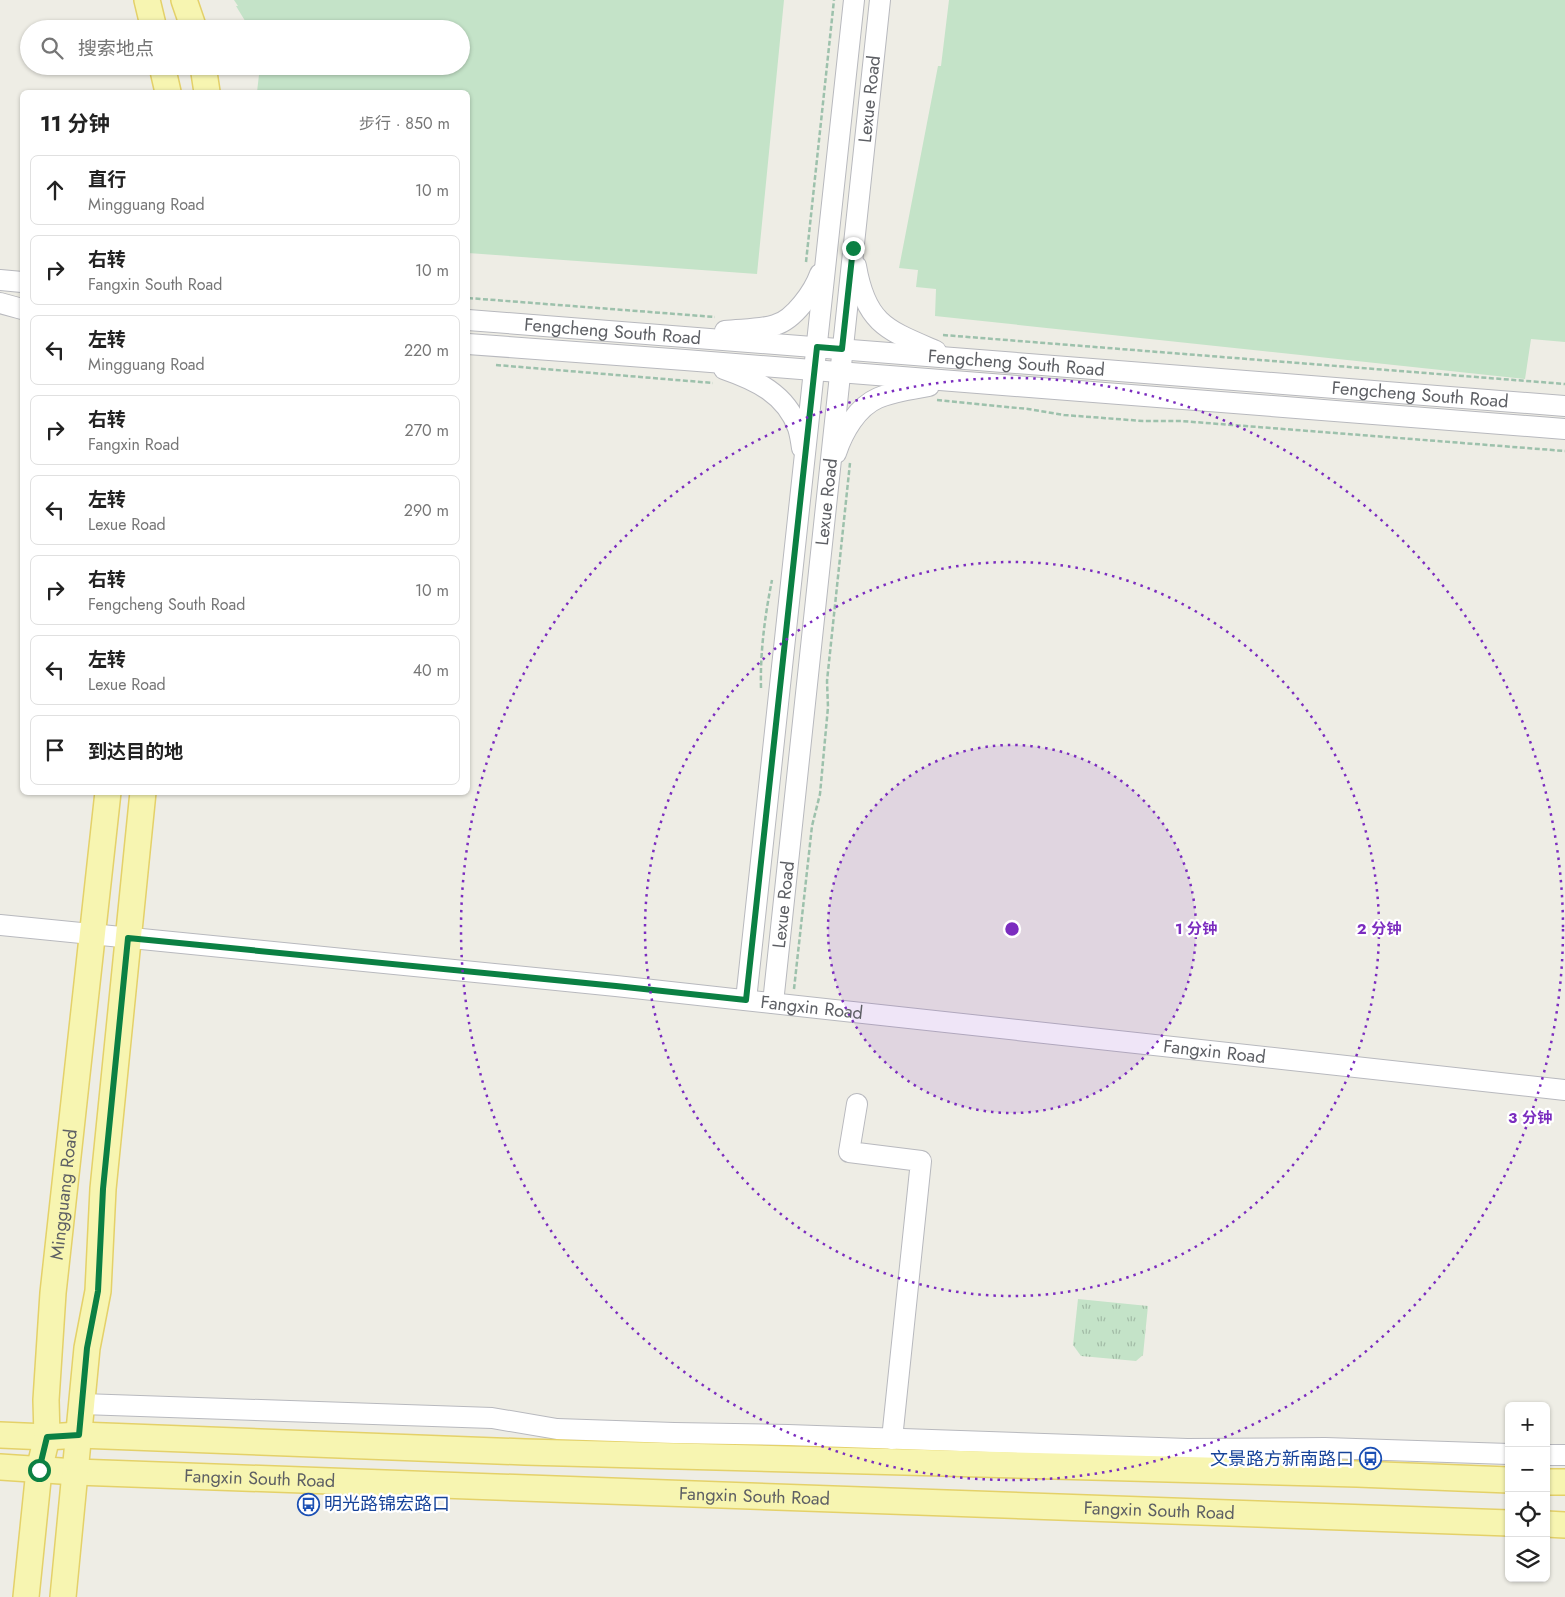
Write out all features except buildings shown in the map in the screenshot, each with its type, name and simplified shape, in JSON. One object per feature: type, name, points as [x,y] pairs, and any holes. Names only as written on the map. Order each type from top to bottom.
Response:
[{"type":"main road","points":[[147,0],[152,20]]},
{"type":"main road","points":[[184,0],[191,20]]},
{"type":"main road","points":[[164,75],[168,90]]},
{"type":"main road","points":[[204,75],[207,90]]},
{"type":"main road","name":"Mingguang Road","points":[[26,1597],[39,1470],[47,1437],[46,1400],[53,1293],[108,795]]},
{"type":"main road","points":[[63,1597],[87,1348],[98,1291],[103,1189],[143,795]]},
{"type":"main road","name":"Fangxin South Road","points":[[0,1434],[47,1437],[79,1435],[526,1452],[1357,1474],[1505,1480]]},
{"type":"main road","name":"Fangxin South Road","points":[[0,1468],[1505,1522]]},
{"type":"main road","points":[[1550,1482],[1565,1482]]},
{"type":"main road","points":[[1550,1524],[1565,1524]]},
{"type":"street","name":"Lexue Road","points":[[746,1000],[854,0]]},
{"type":"street","name":"Lexue Road","points":[[783,1004],[830,469],[880,0]]},
{"type":"street","points":[[688,337],[776,325],[788,319],[809,296],[817,282],[828,245]]},
{"type":"street","points":[[853,248],[859,285],[873,314],[886,327],[900,336],[957,358]]},
{"type":"street","points":[[0,279],[20,276]]},
{"type":"street","points":[[0,279],[20,282]]},
{"type":"street","points":[[0,302],[20,303]]},
{"type":"street","points":[[0,302],[20,307]]},
{"type":"street","name":"Fengcheng South Road","points":[[470,320],[1565,406]]},
{"type":"street","name":"Fengcheng South Road","points":[[470,344],[1565,429]]},
{"type":"street","points":[[686,360],[725,370],[754,381],[779,398],[798,428],[804,465]]},
{"type":"street","points":[[830,469],[838,448],[855,417],[863,408],[877,398],[955,381]]},
{"type":"street","name":"Fangxin Road","points":[[0,925],[616,986],[1565,1090]]},
{"type":"street","points":[[857,1104],[849,1152],[921,1161],[892,1438]]},
{"type":"street","points":[[82,1404],[492,1418],[557,1429],[892,1438],[1187,1449],[1325,1448],[1505,1454]]},
{"type":"street","points":[[1550,1455],[1565,1455]]},
{"type":"path","points":[[806,265],[834,0]]},
{"type":"path","points":[[470,298],[720,318]]},
{"type":"path","points":[[937,335],[1565,384]]},
{"type":"path","points":[[487,364],[720,383]]},
{"type":"path","points":[[932,400],[1028,409],[1064,415],[1143,421],[1181,421],[1565,451]]},
{"type":"path","points":[[783,1004],[812,826],[820,794],[828,707],[827,681],[851,458]]},
{"type":"path","points":[[761,693],[760,667],[768,598],[774,573]]},
{"type":"green space","points":[[234,0],[784,0],[757,274],[470,253],[470,90],[257,90],[259,75],[470,75],[470,20],[245,20],[236,6],[238,6]]},
{"type":"green space","points":[[949,0],[1565,0],[1565,342],[1531,339],[1525,379],[935,316],[936,289],[916,287],[918,270],[899,268],[938,66],[941,66]]},
{"type":"green space","points":[[1078,1299],[1148,1306],[1143,1355],[1136,1361],[1081,1356],[1073,1345]]},
{"type":"place","name":"文景路方新南路口","points":[[1370,1459]]},
{"type":"place","name":"明光路锦宏路口","points":[[308,1504]]},
{"type":"route","points":[[39,1470],[47,1437],[79,1435],[87,1348],[98,1291],[103,1189],[128,938],[746,1000],[817,347],[842,349],[853,248]]}]
